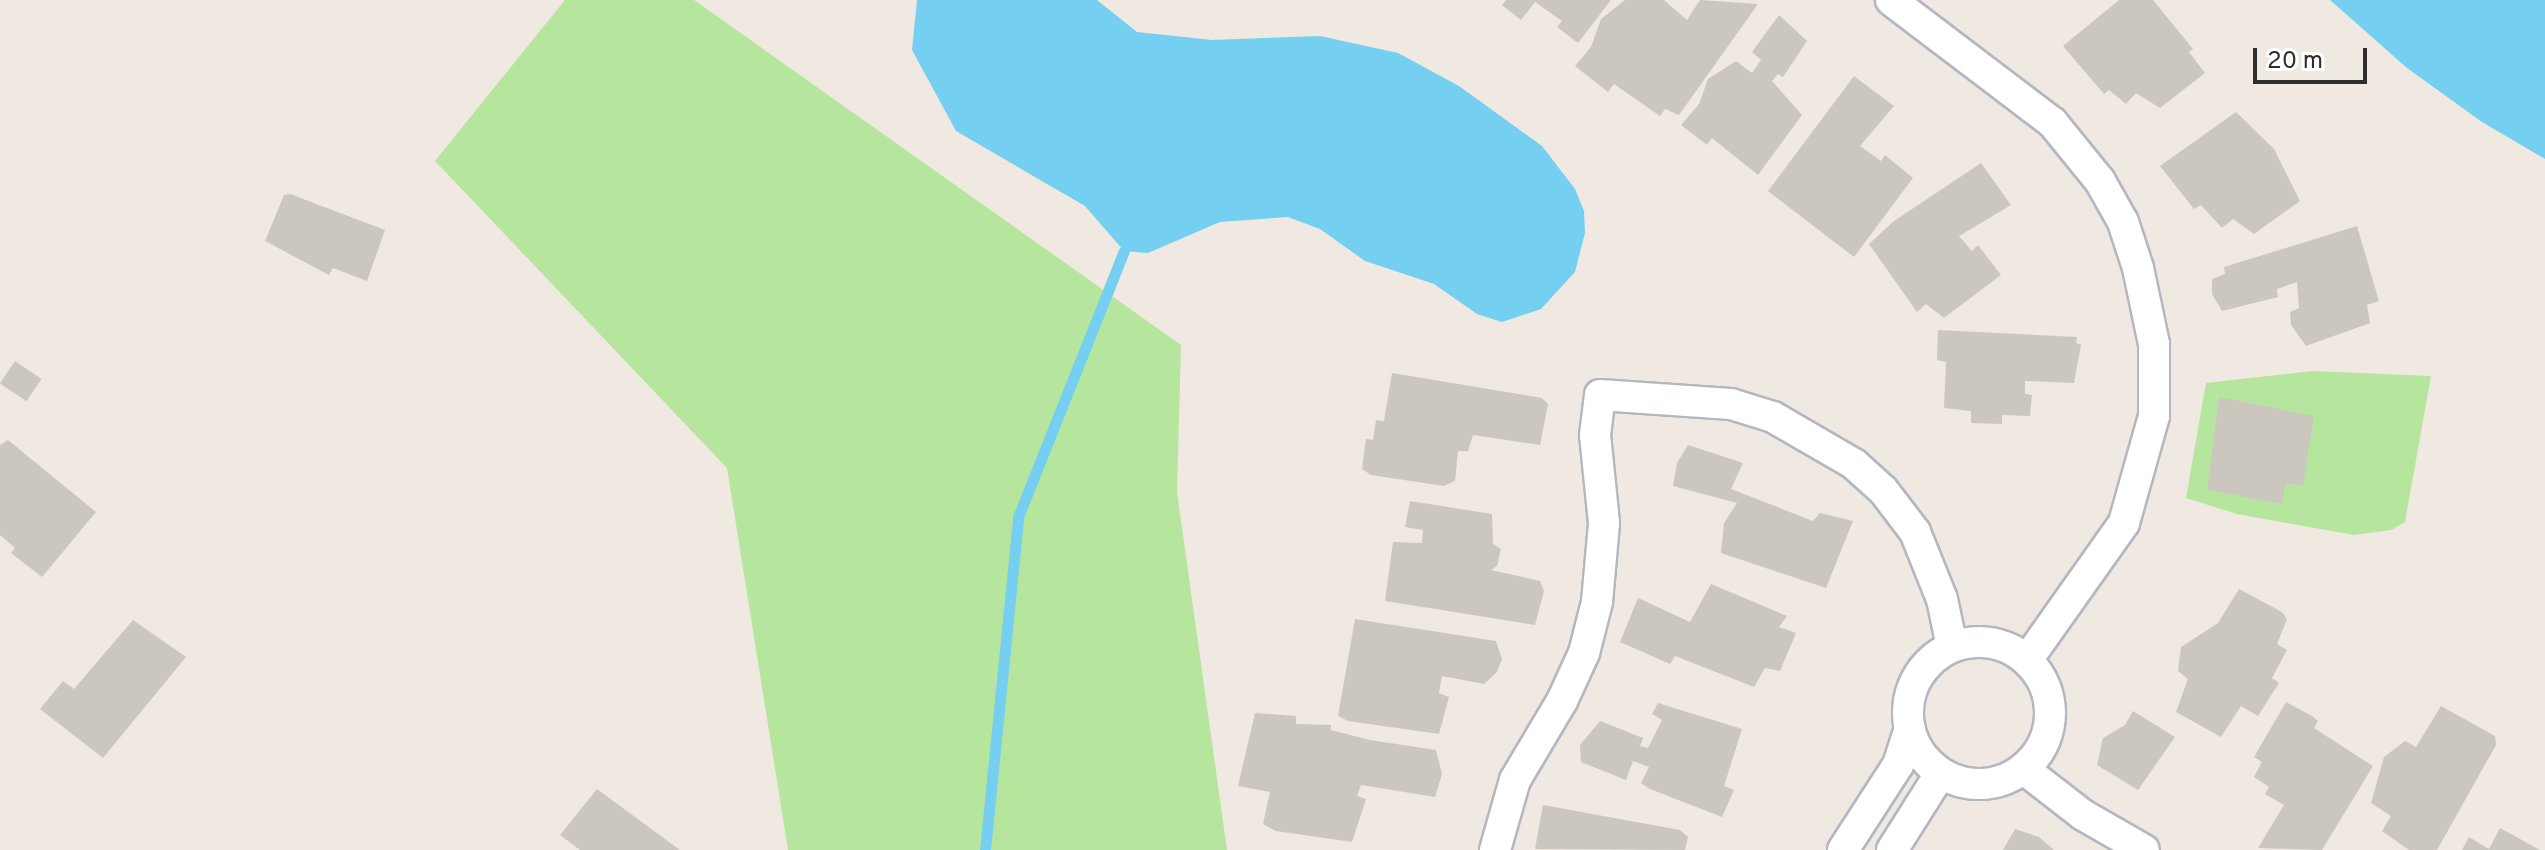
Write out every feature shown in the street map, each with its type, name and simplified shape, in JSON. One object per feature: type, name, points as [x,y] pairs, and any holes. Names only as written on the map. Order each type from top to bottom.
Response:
[{"type":"street","points":[[1891,0],[2052,122],[2100,181],[2123,222],[2154,344],[2154,416],[2124,523],[2027,660]]},
{"type":"street","points":[[1495,850],[1515,780],[1562,701],[1584,653],[1597,602],[1604,523],[1595,435],[1600,395],[1731,404],[1773,417],[1814,439],[1883,490],[1915,532],[1942,599],[1952,647]]},
{"type":"street","points":[[1843,850],[1898,765],[1910,729],[1910,697],[1918,676],[1952,647],[1995,643],[2027,660],[2045,684],[2051,706],[2049,730],[2025,770],[1983,785],[1940,774],[1924,759],[1910,729]]},
{"type":"street","points":[[2025,770],[2083,815],[2144,850]]},
{"type":"street","points":[[1892,850],[1940,774]]},
{"type":"green space","points":[[565,0],[694,0],[1181,345],[1177,492],[1227,850],[788,850],[727,468],[435,161]]},
{"type":"green space","points":[[2312,371],[2431,376],[2405,522],[2391,530],[2354,535],[2237,514],[2186,498],[2206,383]]},
{"type":"water","points":[[917,0],[1097,0],[1137,32],[1212,40],[1320,36],[1398,53],[1459,86],[1542,146],[1575,189],[1584,211],[1585,233],[1575,272],[1541,309],[1502,322],[1477,314],[1434,284],[1365,261],[1320,229],[1288,217],[1220,222],[1148,253],[1124,251],[1085,206],[956,131],[912,50]]},
{"type":"water","points":[[2330,0],[2545,0],[2545,159],[2482,122],[2407,68]]},
{"type":"building","points":[[1506,0],[1611,0],[1578,43],[1557,27],[1562,21],[1535,2],[1521,20],[1502,5]]},
{"type":"building","points":[[1625,0],[1664,0],[1687,20],[1700,0],[1758,4],[1679,115],[1665,109],[1660,116],[1614,84],[1608,92],[1575,66],[1591,47],[1601,19]]},
{"type":"building","points":[[2119,0],[2153,0],[2193,49],[2189,52],[2205,73],[2160,108],[2136,93],[2126,104],[2109,90],[2104,94],[2063,46]]},
{"type":"building","points":[[1779,15],[1807,41],[1783,77],[1778,74],[1772,81],[1802,115],[1758,175],[1712,138],[1707,145],[1681,125],[1699,104],[1708,79],[1736,61],[1752,73],[1761,60],[1752,52]]},
{"type":"building","points":[[1854,76],[1894,106],[1860,146],[1881,161],[1885,155],[1913,178],[1854,257],[1768,191]]},
{"type":"building","points":[[2236,112],[2274,149],[2300,201],[2254,234],[2233,219],[2222,228],[2201,205],[2194,209],[2160,166]]},
{"type":"building","points":[[1981,163],[2011,205],[1959,236],[1972,251],[1978,245],[2001,275],[1944,318],[1926,304],[1917,312],[1869,244],[1894,221]]},
{"type":"building","points":[[290,194],[385,230],[367,281],[333,268],[329,275],[265,241],[284,195]]},
{"type":"building","points":[[2357,226],[2379,301],[2367,305],[2370,323],[2306,346],[2291,325],[2290,312],[2299,308],[2297,282],[2277,289],[2278,297],[2222,311],[2212,294],[2212,279],[2225,274],[2224,267]]},
{"type":"building","points":[[1938,330],[2077,337],[2076,343],[2081,345],[2074,383],[2025,381],[2025,394],[2032,395],[2030,416],[2002,415],[2002,424],[1971,423],[1971,411],[1944,408],[1946,362],[1937,360]]},
{"type":"building","points":[[15,361],[42,379],[26,401],[0,383]]},
{"type":"building","points":[[1392,373],[1542,398],[1548,404],[1540,445],[1473,435],[1468,451],[1458,451],[1455,481],[1444,486],[1371,475],[1362,469],[1366,439],[1373,440],[1376,420],[1384,421]]},
{"type":"building","points":[[2219,397],[2314,416],[2303,486],[2286,483],[2282,504],[2207,490]]},
{"type":"building","points":[[8,440],[96,512],[42,577],[11,553],[15,548],[0,535],[0,445]]},
{"type":"building","points":[[1688,445],[1743,463],[1731,489],[1813,521],[1820,513],[1853,521],[1826,588],[1721,553],[1724,523],[1737,503],[1673,486],[1677,463]]},
{"type":"building","points":[[1410,501],[1492,514],[1493,544],[1501,549],[1497,566],[1491,570],[1540,581],[1544,591],[1535,625],[1385,601],[1393,542],[1422,543],[1423,530],[1405,527]]},
{"type":"building","points":[[1711,584],[1787,616],[1779,627],[1796,633],[1780,671],[1765,668],[1754,687],[1675,656],[1670,664],[1620,642],[1638,598],[1690,622]]},
{"type":"building","points":[[2239,589],[2282,612],[2287,619],[2277,644],[2287,650],[2272,678],[2279,683],[2258,716],[2241,706],[2221,737],[2176,712],[2188,679],[2178,671],[2181,647],[2218,623]]},
{"type":"building","points":[[1355,619],[1496,641],[1502,659],[1497,672],[1484,684],[1442,676],[1439,693],[1449,697],[1439,734],[1348,721],[1338,716]]},
{"type":"building","points":[[133,620],[186,657],[103,758],[40,709],[63,681],[74,689]]},
{"type":"building","points":[[2286,702],[2318,721],[2314,728],[2373,766],[2322,850],[2258,848],[2284,805],[2265,794],[2269,787],[2254,777],[2262,762],[2254,757]]},
{"type":"building","points":[[1658,703],[1742,729],[1724,786],[1734,790],[1722,817],[1641,783],[1649,767],[1633,761],[1626,780],[1581,762],[1580,745],[1600,721],[1643,738],[1640,746],[1648,748],[1662,720],[1652,714]]},
{"type":"building","points":[[2441,706],[2495,736],[2496,745],[2437,850],[2409,850],[2382,831],[2391,816],[2371,803],[2384,757],[2405,741],[2416,747]]},
{"type":"building","points":[[2133,711],[2175,737],[2138,790],[2097,765],[2103,738],[2125,725]]},
{"type":"building","points":[[1255,713],[1296,716],[1296,724],[1331,725],[1331,730],[1370,740],[1436,750],[1442,774],[1435,797],[1361,785],[1357,796],[1366,799],[1352,842],[1276,831],[1263,824],[1270,792],[1238,786]]},
{"type":"building","points":[[597,789],[680,850],[580,850],[560,835]]},
{"type":"building","points":[[1543,805],[1680,830],[1688,837],[1685,850],[1535,849]]},
{"type":"building","points":[[2500,828],[2540,850],[2462,850],[2469,837],[2489,849]]},
{"type":"building","points":[[2015,829],[2039,837],[2054,850],[2003,850]]},
{"type":"waterway","points":[[985,850],[1018,517],[1124,251]]}]
